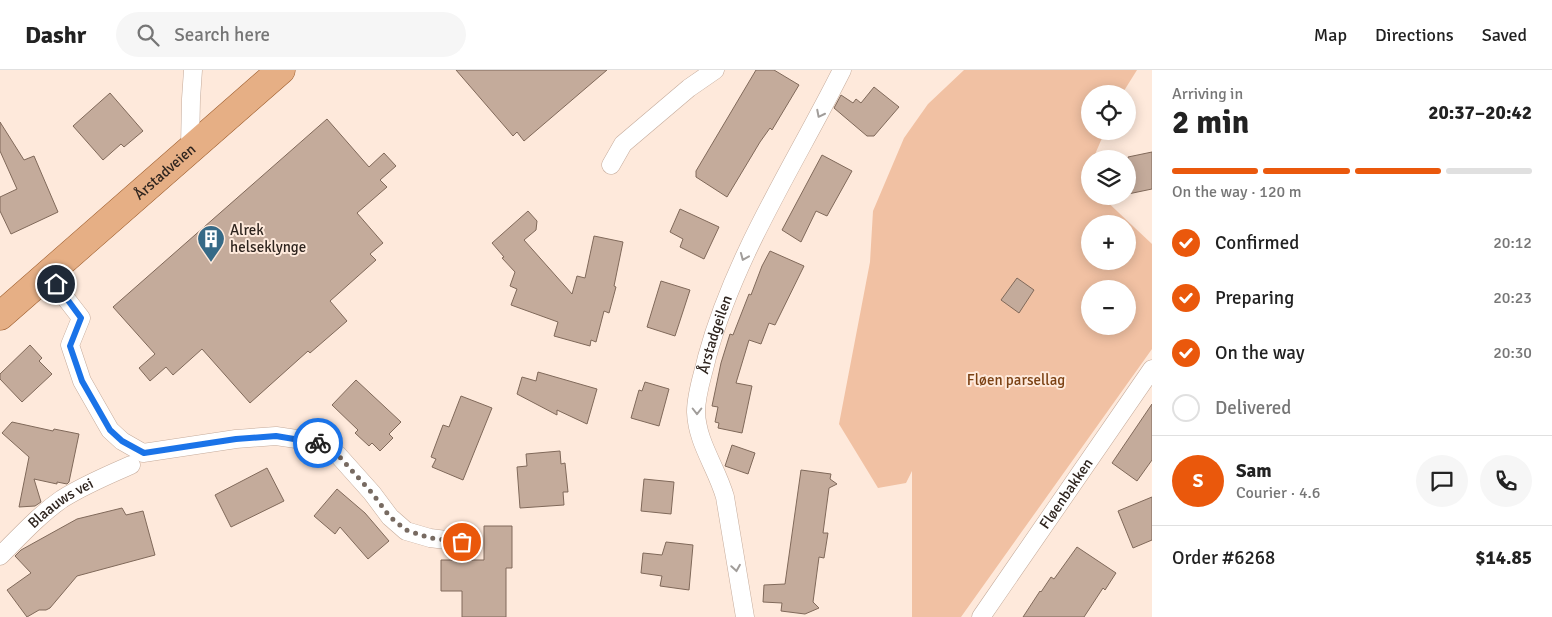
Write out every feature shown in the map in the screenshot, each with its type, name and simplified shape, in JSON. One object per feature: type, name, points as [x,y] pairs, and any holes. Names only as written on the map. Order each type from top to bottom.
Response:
[{"type":"main road","name":"Årstadveien","points":[[0,316],[282,70]]},
{"type":"street","points":[[188,152],[190,146],[193,70]]},
{"type":"street","points":[[611,165],[623,144],[689,88],[715,70]]},
{"type":"street","name":"Årstadgeilen","points":[[745,617],[725,497],[698,428],[696,411],[698,393],[716,323],[746,253],[842,70]]},
{"type":"street","points":[[47,274],[81,318],[70,346],[82,381],[110,430],[122,441],[144,453],[236,439],[276,436],[317,442],[338,455],[372,493],[390,517],[406,530],[430,538],[462,542]]},
{"type":"street","name":"Fløenbakken","points":[[981,617],[1152,370]]},
{"type":"street","name":"Blaauws vei","points":[[0,556],[34,521],[63,499],[98,479],[131,465]]},
{"type":"green space","name":"Fløen parsellag","points":[[964,70],[1137,70],[1128,85],[1081,85],[1081,140],[1101,140],[1097,150],[1081,150],[1081,205],[1111,205],[1121,215],[1081,215],[1081,270],[1136,270],[1136,229],[1152,244],[1152,349],[961,617],[912,617],[912,471],[906,483],[878,488],[839,424],[870,262],[873,211],[904,138],[928,104]]},
{"type":"building","points":[[456,70],[607,70],[524,141],[517,132],[513,136]]},
{"type":"building","points":[[756,70],[774,70],[799,85],[772,130],[770,128],[760,142],[727,197],[696,177],[696,171]]},
{"type":"building","points":[[874,87],[899,107],[874,136],[867,136],[834,108],[841,95],[853,103],[856,99],[861,103]]},
{"type":"building","points":[[110,93],[143,131],[124,147],[121,144],[103,160],[73,126]]},
{"type":"building","name":"Alrek helseklynge","points":[[327,119],[369,167],[384,153],[396,166],[380,180],[387,187],[357,213],[383,243],[370,254],[376,260],[330,301],[347,321],[310,353],[308,351],[250,403],[202,349],[173,375],[166,367],[150,381],[139,368],[155,354],[113,307]]},
{"type":"building","points":[[0,122],[24,160],[34,156],[58,212],[11,234],[0,211],[0,197],[17,189],[0,151]]},
{"type":"building","points":[[1152,152],[1152,189],[1136,192],[1136,155]]},
{"type":"building","points":[[822,155],[852,171],[827,216],[816,211],[801,242],[782,230]]},
{"type":"building","points":[[680,209],[719,227],[704,259],[680,247],[683,239],[670,232]]},
{"type":"building","points":[[528,211],[537,221],[536,230],[524,240],[572,294],[577,276],[585,278],[594,236],[623,242],[614,286],[616,287],[609,313],[604,311],[596,342],[591,340],[590,346],[554,336],[558,322],[511,305],[517,289],[510,286],[515,272],[492,243]]},
{"type":"building","points":[[770,251],[804,266],[775,325],[769,323],[761,344],[749,340],[736,383],[752,386],[742,433],[718,428],[719,423],[715,422],[718,407],[712,406],[721,363],[730,334],[733,335],[749,294],[751,295]]},
{"type":"building","points":[[1017,278],[1034,290],[1019,313],[1001,300]]},
{"type":"building","points":[[661,281],[690,290],[675,336],[647,327]]},
{"type":"building","points":[[30,345],[42,358],[39,361],[52,374],[22,402],[0,379],[0,374]]},
{"type":"building","points":[[538,372],[597,389],[587,424],[557,410],[557,415],[517,394],[522,377],[536,381]]},
{"type":"building","points":[[356,380],[401,422],[389,434],[393,438],[380,451],[372,443],[369,446],[355,433],[358,430],[332,405]]},
{"type":"building","points":[[645,382],[669,389],[659,426],[631,418],[639,390],[642,391]]},
{"type":"building","points":[[461,396],[492,408],[463,480],[432,467],[436,459],[431,457],[443,425],[449,427]]},
{"type":"building","points":[[1152,404],[1152,460],[1137,481],[1112,463]]},
{"type":"building","points":[[12,422],[53,431],[54,429],[79,434],[69,482],[67,484],[57,482],[57,484],[34,479],[41,502],[35,506],[19,507],[29,457],[2,433]]},
{"type":"building","points":[[732,445],[755,453],[748,474],[725,466]]},
{"type":"building","points":[[560,451],[561,464],[565,463],[568,492],[563,492],[564,505],[520,508],[517,467],[527,466],[526,454]]},
{"type":"building","points":[[267,468],[284,501],[231,527],[215,495]]},
{"type":"building","points":[[801,470],[831,474],[830,479],[837,484],[829,488],[823,533],[828,533],[824,558],[819,557],[813,602],[819,608],[805,614],[781,611],[782,603],[763,602],[764,585],[785,584]]},
{"type":"building","points":[[644,479],[674,482],[671,514],[641,511]]},
{"type":"building","points":[[337,489],[365,513],[389,541],[368,559],[340,527],[335,534],[314,516]]},
{"type":"building","points":[[1152,497],[1152,540],[1133,548],[1118,511]]},
{"type":"building","points":[[122,508],[126,515],[143,511],[155,555],[77,576],[50,608],[39,610],[27,617],[7,590],[31,573],[15,556],[21,550],[77,519]]},
{"type":"building","points":[[484,526],[512,526],[512,568],[506,568],[506,617],[462,617],[462,591],[441,591],[441,560],[484,560]]},
{"type":"building","points":[[666,542],[693,545],[689,590],[660,586],[662,576],[641,573],[643,553],[662,555]]},
{"type":"building","points":[[1077,547],[1116,573],[1105,590],[1103,588],[1084,617],[1023,617],[1040,591],[1051,577],[1054,579]]},
{"type":"way so far","points":[[318,443],[338,455],[372,493],[390,517],[406,530],[430,538],[462,542]]},
{"type":"place","name":"Alrek helseklynge","points":[[211,263]]},
{"type":"route","points":[[56,284],[81,318],[70,346],[82,381],[110,430],[122,441],[144,453],[236,439],[276,436],[318,443]]}]
